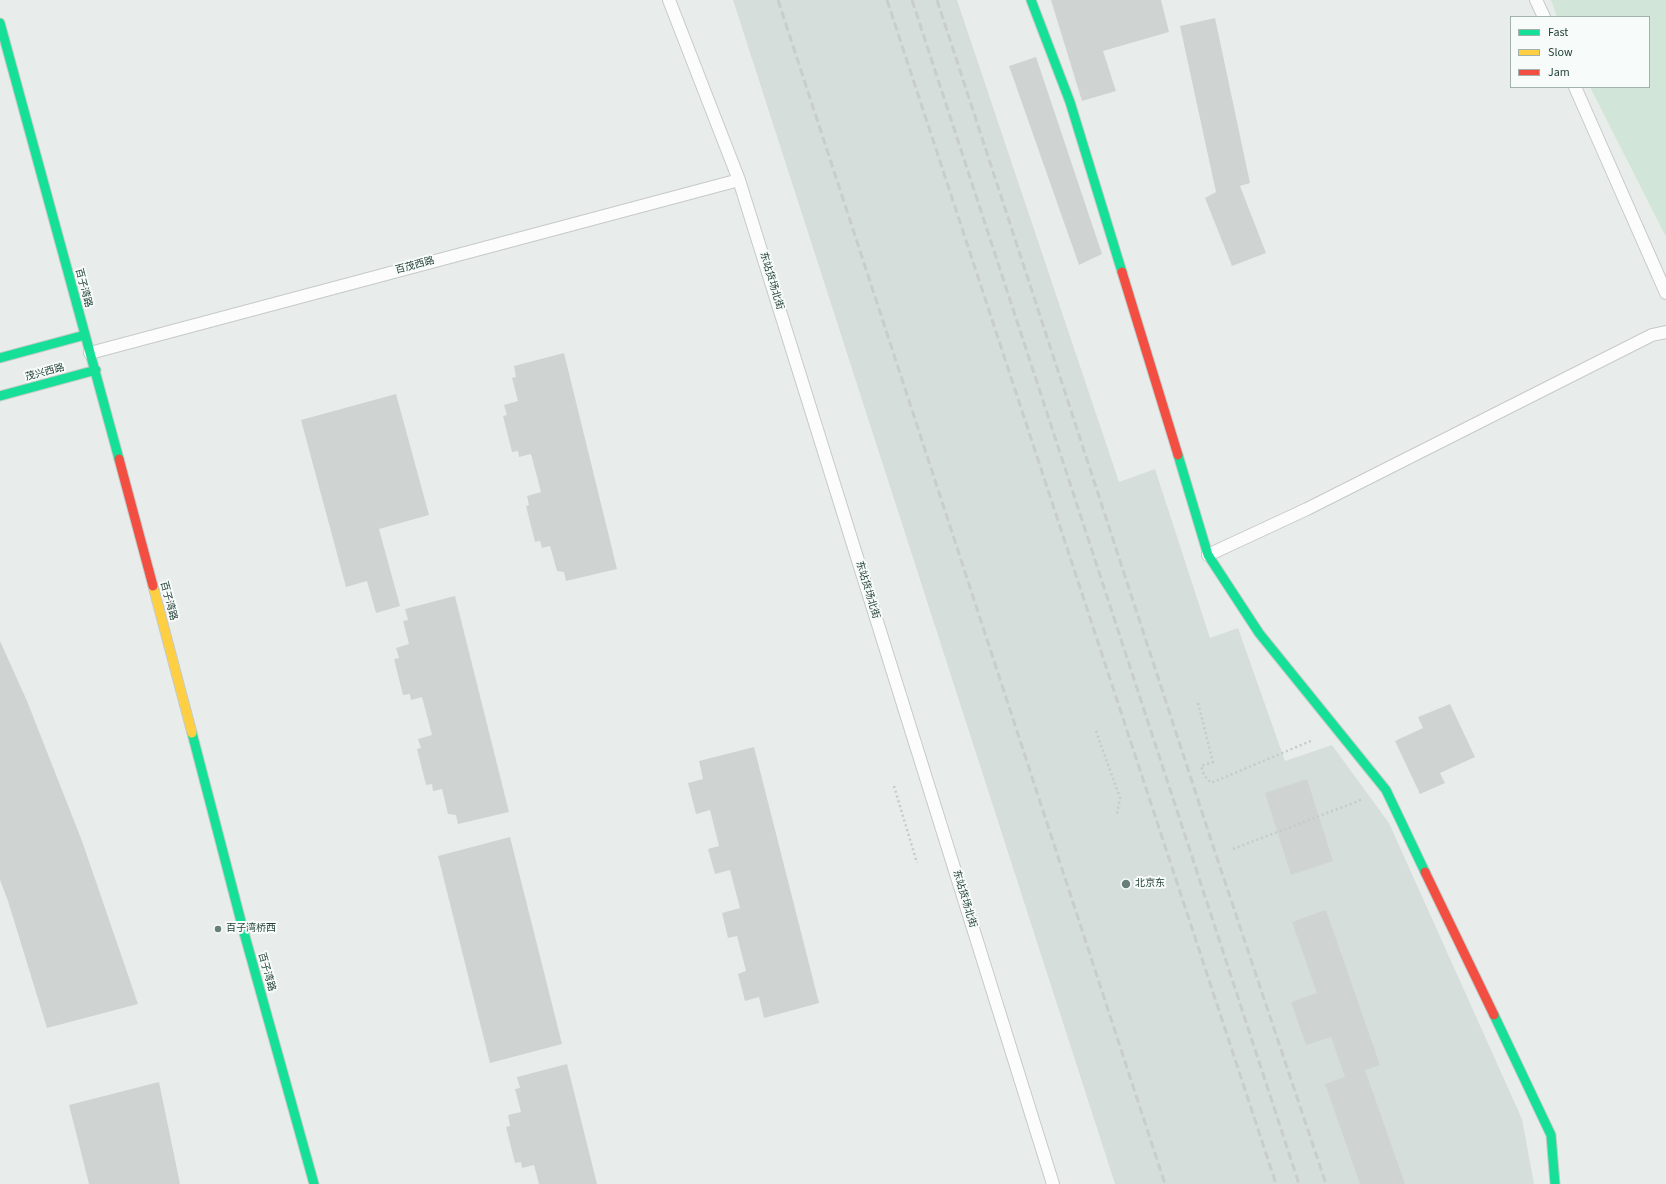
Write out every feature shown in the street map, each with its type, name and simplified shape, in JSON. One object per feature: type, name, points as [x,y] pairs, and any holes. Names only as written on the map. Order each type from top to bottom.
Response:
[{"type":"street","points":[[1031,0],[1070,102],[1208,555],[1259,633],[1386,790],[1551,1135],[1555,1184]]},
{"type":"street","name":"百子湾路","points":[[0,23],[85,335],[96,370],[243,928],[314,1184]]},
{"type":"street","points":[[0,358],[85,335]]},
{"type":"street","name":"茂兴西路","points":[[0,396],[96,370]]},
{"type":"lane","name":"东站货场北街","points":[[669,0],[739,180],[1053,1184]]},
{"type":"lane","points":[[1536,0],[1544,16]]},
{"type":"lane","points":[[1575,88],[1666,294]]},
{"type":"lane","name":"百茂西路","points":[[90,353],[739,180]]},
{"type":"lane","points":[[1208,555],[1307,509],[1652,335],[1666,332]]},
{"type":"path","points":[[1198,703],[1214,762],[1201,766],[1204,775],[1211,783],[1337,730]]},
{"type":"path","points":[[1096,731],[1120,798],[1117,814]]},
{"type":"path","points":[[894,786],[918,863]]},
{"type":"path","points":[[1233,849],[1386,790]]},
{"type":"shaded area","points":[[733,0],[957,0],[1119,482],[1155,469],[1210,638],[1238,628],[1285,761],[1332,745],[1389,823],[1522,1119],[1534,1184],[1115,1184]]},
{"type":"green space","points":[[1551,0],[1666,0],[1666,237],[1591,88],[1650,88],[1650,16],[1557,16]]},
{"type":"building","points":[[1051,0],[1161,0],[1169,32],[1103,51],[1116,91],[1082,101]]},
{"type":"building","points":[[1215,18],[1250,183],[1240,186],[1266,253],[1232,266],[1205,198],[1216,192],[1180,26]]},
{"type":"building","points":[[1036,57],[1102,254],[1079,265],[1009,66]]},
{"type":"building","points":[[564,353],[617,569],[566,581],[564,572],[557,571],[550,546],[542,548],[540,541],[535,542],[526,506],[529,505],[527,496],[541,492],[531,454],[519,457],[518,451],[512,452],[503,416],[507,415],[504,405],[518,401],[512,378],[516,377],[514,366]]},
{"type":"building","points":[[396,394],[429,515],[379,529],[400,606],[376,613],[367,581],[346,587],[301,420]]},
{"type":"building","points":[[455,596],[509,812],[458,824],[456,815],[448,814],[442,789],[433,791],[432,784],[426,785],[417,749],[421,748],[418,739],[432,735],[422,697],[411,700],[410,694],[403,695],[394,659],[399,658],[396,648],[409,644],[403,621],[408,620],[405,609]]},
{"type":"building","points":[[0,641],[27,701],[82,841],[138,1004],[47,1028],[8,901],[0,880]]},
{"type":"building","points":[[1450,704],[1475,757],[1440,773],[1445,783],[1420,794],[1395,741],[1423,728],[1418,717]]},
{"type":"building","points":[[754,747],[819,1003],[764,1018],[759,997],[745,1001],[738,974],[746,971],[737,936],[728,938],[722,913],[740,908],[730,870],[715,874],[708,849],[719,846],[710,810],[696,814],[688,783],[703,779],[699,761]]},
{"type":"building","points":[[1307,779],[1333,861],[1291,875],[1265,793]]},
{"type":"building","points":[[510,837],[562,1044],[490,1063],[438,856]]},
{"type":"building","points":[[1326,910],[1380,1065],[1365,1070],[1405,1184],[1360,1184],[1325,1084],[1345,1077],[1331,1037],[1306,1045],[1291,1002],[1317,993],[1292,922]]},
{"type":"building","points":[[567,1064],[597,1184],[539,1184],[534,1165],[522,1168],[521,1162],[515,1163],[506,1127],[510,1126],[508,1115],[521,1112],[515,1089],[520,1088],[517,1077]]},
{"type":"building","points":[[159,1082],[180,1184],[89,1184],[69,1105]]},
{"type":"railway","points":[[778,0],[1165,1184]]},
{"type":"railway","points":[[887,0],[1276,1184]]},
{"type":"railway","points":[[912,0],[1299,1184]]},
{"type":"railway","points":[[937,0],[1216,855],[1326,1184]]},
{"type":"traffic: fast","points":[[1031,0],[1070,102],[1122,272]]},
{"type":"traffic: fast","points":[[0,23],[119,459]]},
{"type":"traffic: fast","points":[[0,358],[85,335]]},
{"type":"traffic: fast","points":[[0,396],[96,370]]},
{"type":"traffic: fast","points":[[1178,455],[1208,555],[1259,633],[1386,790],[1425,872]]},
{"type":"traffic: fast","points":[[192,733],[243,929],[314,1184]]},
{"type":"traffic: fast","points":[[1494,1015],[1551,1135],[1555,1184]]},
{"type":"traffic: slow","points":[[153,586],[192,733]]},
{"type":"traffic: jam","points":[[1122,272],[1178,455]]},
{"type":"traffic: jam","points":[[119,459],[153,586]]},
{"type":"traffic: jam","points":[[1425,872],[1494,1015]]},
{"type":"place","name":"北京东","points":[[1126,884]]},
{"type":"place","name":"百子湾桥西","points":[[218,929]]}]
